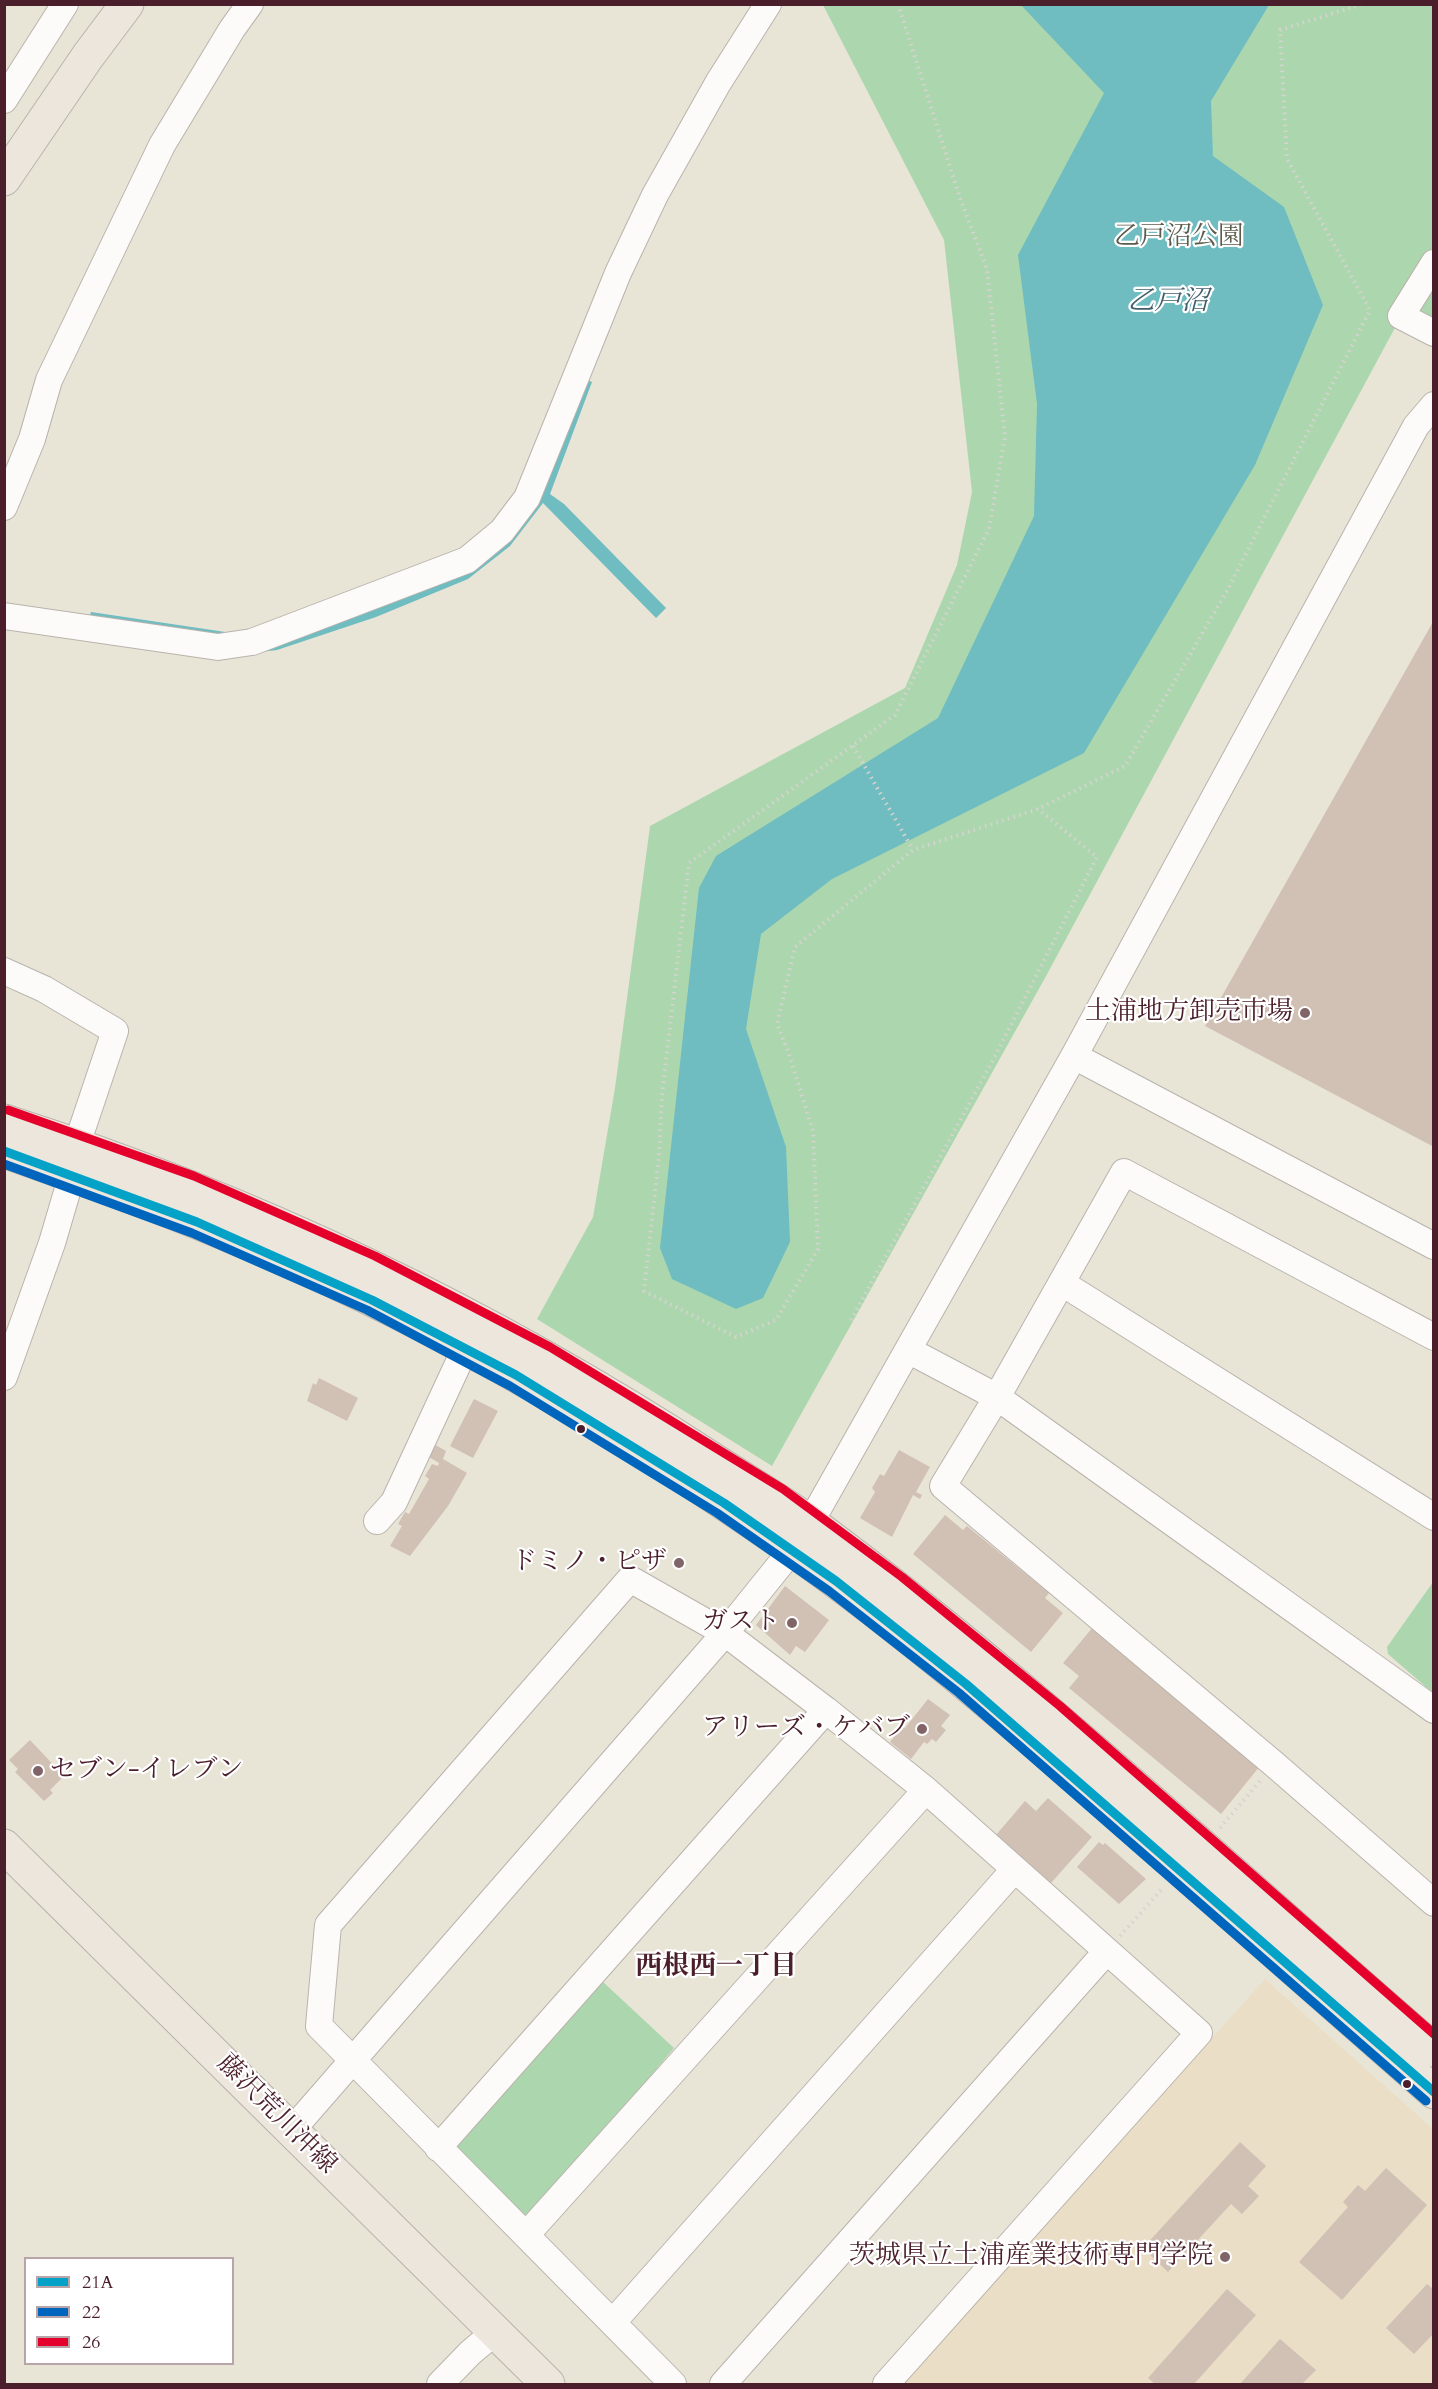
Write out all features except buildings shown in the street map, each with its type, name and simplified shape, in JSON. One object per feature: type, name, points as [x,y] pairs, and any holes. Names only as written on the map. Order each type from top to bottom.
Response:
[{"type":"main road","points":[[4,178],[126,4]]},
{"type":"main road","points":[[4,1121],[74,1160],[361,1296],[465,1349],[631,1443],[792,1550],[927,1651],[1009,1719],[1434,2092]]},
{"type":"main road","points":[[4,1151],[74,1160],[234,1205],[380,1271],[515,1341],[651,1419],[810,1522],[1035,1698],[1434,2050]]},
{"type":"main road","name":"藤沢荒川沖線","points":[[4,1846],[548,2385]]},
{"type":"street","points":[[4,100],[65,4]]},
{"type":"street","points":[[4,507],[32,439],[49,380],[162,145],[232,29],[250,4]]},
{"type":"street","points":[[4,616],[218,647],[252,642],[467,560],[502,531],[527,498],[618,273],[655,195],[718,83],[768,4]]},
{"type":"street","points":[[1434,263],[1401,316],[1434,333]]},
{"type":"street","points":[[292,2130],[725,1633],[792,1550],[1074,1056],[1416,426],[1434,405]]},
{"type":"street","points":[[4,971],[44,989],[115,1031],[74,1160],[45,1264],[4,1377]]},
{"type":"street","points":[[1074,1056],[1434,1246]]},
{"type":"street","points":[[1434,1337],[1125,1172],[997,1397],[943,1486],[1274,1764],[1434,1903]]},
{"type":"street","points":[[1062,1283],[1434,1517]]},
{"type":"street","points":[[377,1521],[394,1502],[465,1349]]},
{"type":"street","points":[[908,1350],[997,1397],[1434,1710]]},
{"type":"street","points":[[674,2385],[318,2026],[328,1925],[630,1579],[725,1633],[826,1710],[926,1791],[1199,2033],[886,2385]]},
{"type":"street","points":[[438,2148],[826,1710]]},
{"type":"street","points":[[526,2235],[926,1791]]},
{"type":"street","points":[[613,2322],[1014,1870]]},
{"type":"street","points":[[723,2385],[1106,1952]]},
{"type":"street","points":[[440,2385],[470,2353],[495,2332]]},
{"type":"path","points":[[898,4],[960,198],[987,268],[1005,437],[989,529],[895,715],[690,863],[662,1095],[659,1156],[644,1291],[736,1338],[776,1320],[818,1249],[813,1131],[788,1051],[777,1024],[795,947],[913,850],[1038,810],[1125,766],[1227,591],[1370,310],[1287,159],[1280,30],[1363,4]]},
{"type":"path","points":[[853,746],[913,850]]},
{"type":"path","points":[[851,1320],[992,1062],[1097,857],[1038,810]]},
{"type":"path","points":[[1216,1833],[1274,1764]]},
{"type":"path","points":[[1106,1952],[1168,1883]]},
{"type":"shaded area","name":"茨城県立土浦産業技術専門学院","points":[[1265,1979],[1433,2129],[1433,2384],[902,2384]]},
{"type":"green space","name":"乙戸沼公園","points":[[823,5],[1433,5],[1433,341],[1397,324],[1045,978],[772,1466],[537,1319],[593,1217],[615,1088],[650,826],[905,688],[957,565],[972,492],[944,240]]},
{"type":"green space","points":[[1433,1582],[1433,1693],[1388,1654],[1387,1647]]},
{"type":"green space","points":[[602,1981],[674,2048],[525,2227],[442,2144]]},
{"type":"water","name":"乙戸沼","points":[[1021,5],[1269,5],[1211,101],[1213,156],[1284,207],[1323,305],[1255,465],[1084,753],[832,879],[761,934],[746,1029],[786,1147],[790,1242],[763,1298],[736,1309],[672,1279],[660,1248],[699,888],[716,856],[938,718],[1034,516],[1037,404],[1018,255],[1104,93]]},
{"type":"water","points":[[580,377],[592,382],[550,494],[564,504],[666,608],[656,618],[543,503],[510,546],[468,579],[376,617],[277,650],[220,657],[87,625],[91,612],[232,633],[221,656],[500,537]]},
{"type":"transit line","name":"26","points":[[8,1110],[194,1176],[375,1256],[550,1347],[783,1489],[902,1577],[1060,1706],[1434,2034]]},
{"type":"transit line","name":"21A","points":[[4,1151],[197,1222],[372,1300],[516,1375],[724,1503],[836,1581],[966,1684],[1434,2092]]},
{"type":"transit line","name":"22","points":[[4,1164],[192,1233],[367,1310],[510,1386],[717,1513],[829,1591],[959,1693],[1426,2101]]},
{"type":"place","name":"土浦地方卸売市場","points":[[1305,1013]]},
{"type":"place","name":"ドミノ・ピザ","points":[[679,1563]]},
{"type":"place","name":"ガスト","points":[[792,1623]]},
{"type":"place","name":"アリーズ・ケバブ","points":[[922,1729]]},
{"type":"place","name":"セブン-イレブン","points":[[38,1771]]},
{"type":"place","name":"茨城県立土浦産業技術専門学院","points":[[1225,2257]]},
{"type":"district","name":"西根西一丁目","points":[[716,1968]]}]
